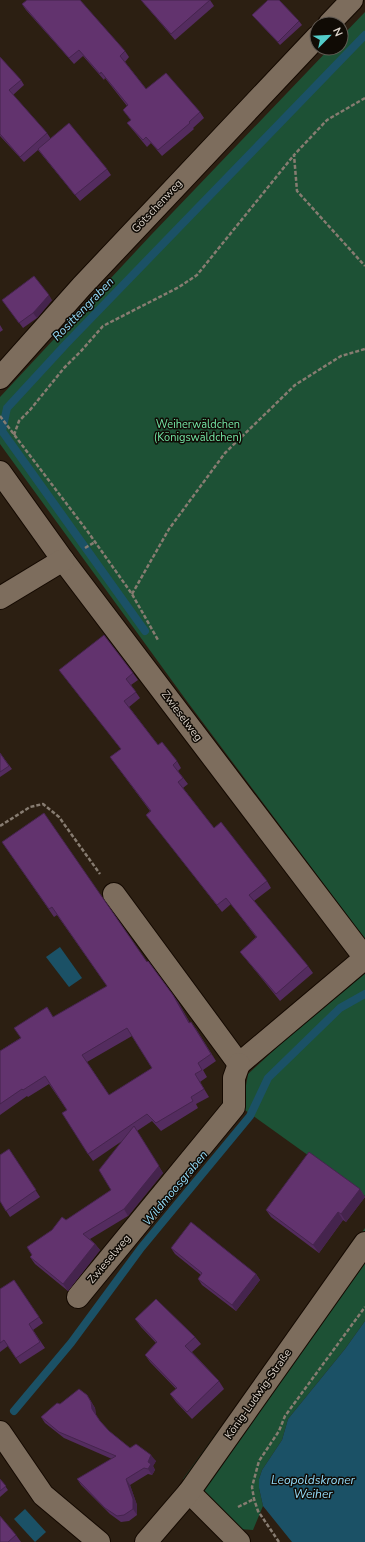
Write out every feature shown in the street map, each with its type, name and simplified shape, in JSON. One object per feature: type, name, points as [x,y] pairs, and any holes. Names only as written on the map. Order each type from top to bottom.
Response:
[{"type":"street","points":[[337,16],[352,0]]},
{"type":"street","name":"Götschenweg","points":[[0,378],[82,286],[309,45]]},
{"type":"street","name":"Zwieselweg","points":[[0,472],[63,560],[365,958],[239,1064],[234,1078],[234,1107],[78,1297]]},
{"type":"street","points":[[0,598],[63,560]]},
{"type":"street","points":[[114,894],[239,1064]]},
{"type":"street","name":"König-Ludwig-Straße","points":[[146,1542],[189,1492],[365,1243]]},
{"type":"street","points":[[0,1432],[43,1495],[99,1542]]},
{"type":"street","points":[[189,1492],[239,1542]]},
{"type":"path","points":[[14,436],[19,421],[30,410],[64,368],[103,326],[179,287],[197,275],[294,155],[327,120],[365,98]]},
{"type":"path","points":[[294,155],[297,191],[365,266]]},
{"type":"path","points":[[132,594],[169,530],[226,453],[295,385],[341,356],[365,349]]},
{"type":"path","points":[[0,416],[95,542]]},
{"type":"path","points":[[0,826],[30,807],[44,804],[59,817],[114,894]]},
{"type":"path","points":[[278,1542],[263,1521],[254,1499],[252,1488],[259,1461],[279,1431],[286,1416],[365,1307]]},
{"type":"green space","name":"Weiherwäldchen (Königswäldchen)","points":[[365,12],[365,939],[186,700],[0,444],[0,397],[151,235],[322,56],[349,56],[349,29]]},
{"type":"green space","points":[[365,966],[365,1196],[242,1108],[248,1074]]},
{"type":"green space","points":[[365,1228],[365,1321],[345,1349],[288,1419],[282,1440],[262,1470],[259,1479],[259,1488],[263,1506],[253,1530],[210,1527],[183,1479]]},
{"type":"water","points":[[60,947],[82,978],[69,987],[46,957]]},
{"type":"water","name":"Leopoldskroner Weiher","points":[[365,1321],[365,1542],[292,1542],[263,1506],[259,1488],[259,1479],[262,1470],[282,1440],[288,1419],[345,1349]]},
{"type":"water","points":[[25,1509],[46,1532],[35,1542],[14,1519]]},
{"type":"building","points":[[27,0],[80,0],[125,51],[120,56],[146,89],[166,73],[200,112],[189,122],[190,123],[158,150],[146,137],[143,140],[127,123],[131,120],[123,110],[128,105],[101,72],[100,74],[79,50],[69,58],[22,4]]},
{"type":"building","points":[[141,0],[210,0],[171,34]]},
{"type":"building","points":[[268,0],[279,0],[299,21],[278,42],[252,15]]},
{"type":"building","points":[[0,57],[21,80],[9,90],[47,133],[20,157],[0,134]]},
{"type":"building","points":[[69,123],[107,169],[75,195],[38,149]]},
{"type":"building","points":[[34,276],[49,295],[33,313],[19,323],[2,300]]},
{"type":"building","points":[[104,635],[133,673],[126,679],[136,692],[124,701],[158,745],[162,742],[177,761],[173,765],[183,778],[178,782],[214,828],[221,822],[267,881],[249,895],[308,966],[276,994],[240,952],[257,937],[226,898],[217,905],[146,815],[151,811],[110,757],[121,749],[59,670]]},
{"type":"building","points":[[0,753],[9,766],[0,772]]},
{"type":"building","points":[[44,813],[147,962],[148,961],[173,995],[189,1023],[191,1022],[211,1054],[198,1063],[202,1070],[195,1074],[204,1089],[191,1097],[193,1101],[156,1123],[147,1114],[88,1154],[62,1113],[67,1110],[45,1076],[0,1104],[0,1051],[21,1038],[14,1028],[47,1007],[53,1017],[107,986],[52,907],[49,909],[2,842]],"holes":[[[127,1028],[152,1068],[109,1095],[82,1055]]]},
{"type":"building","points":[[134,1126],[159,1166],[124,1209],[83,1234],[95,1244],[63,1284],[30,1257],[32,1255],[27,1247],[52,1230],[62,1217],[66,1220],[111,1190],[99,1170]]},
{"type":"building","points":[[9,1149],[36,1190],[6,1211],[0,1201],[0,1155]]},
{"type":"building","points":[[309,1152],[360,1189],[341,1214],[338,1212],[313,1245],[266,1210]]},
{"type":"building","points":[[191,1222],[256,1274],[232,1305],[198,1279],[202,1273],[171,1248]]},
{"type":"building","points":[[14,1280],[39,1317],[29,1324],[40,1342],[16,1358],[4,1340],[0,1343],[0,1289]]},
{"type":"building","points":[[156,1299],[195,1337],[185,1346],[219,1381],[187,1412],[170,1394],[177,1388],[145,1355],[157,1342],[135,1319]]},
{"type":"building","points":[[79,1389],[87,1395],[91,1402],[92,1409],[109,1431],[130,1448],[136,1444],[151,1455],[148,1462],[151,1464],[148,1469],[144,1468],[126,1479],[133,1499],[133,1509],[124,1515],[117,1516],[105,1508],[77,1479],[116,1456],[59,1432],[41,1417],[57,1403],[60,1404]]},
{"type":"building","points":[[0,1479],[6,1486],[0,1491]]},
{"type":"building","points":[[0,1516],[16,1535],[8,1542],[0,1542]]},
{"type":"waterway","name":"Rosittengraben","points":[[145,631],[2,431],[7,408],[66,344],[365,35]]},
{"type":"waterway","name":"Wildmoosgraben","points":[[14,1411],[71,1343],[141,1248],[250,1116],[268,1078],[340,1008],[365,994]]}]
